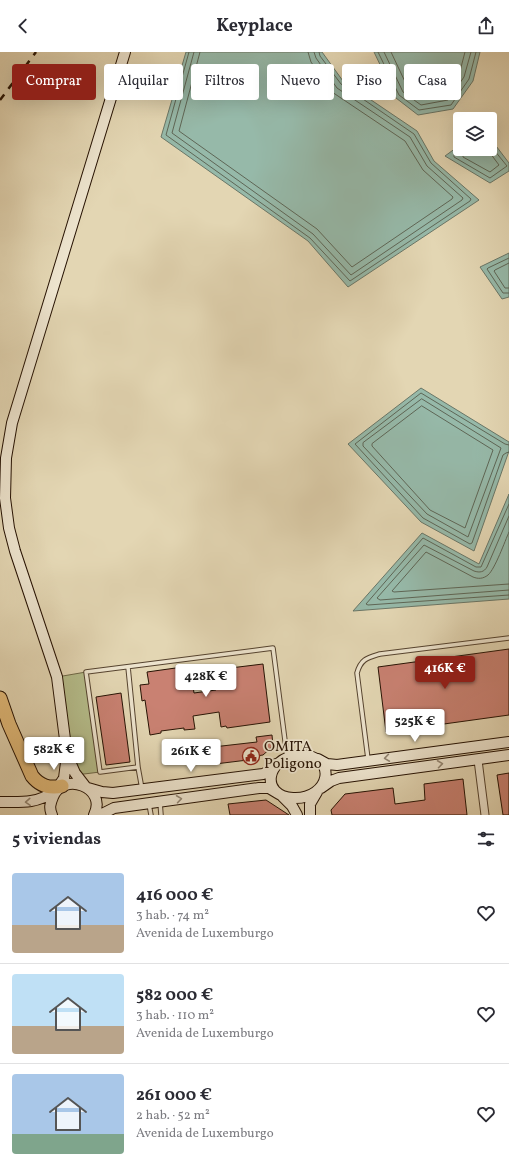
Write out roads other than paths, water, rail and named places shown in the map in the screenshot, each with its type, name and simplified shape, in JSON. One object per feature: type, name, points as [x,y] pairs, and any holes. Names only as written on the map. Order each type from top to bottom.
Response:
[{"type":"highway","points":[[0,698],[12,731],[32,776],[45,786],[57,789]]},
{"type":"main road","points":[[52,815],[50,803],[64,778],[67,755],[57,677],[15,551],[9,528],[6,498],[6,458],[12,423],[125,52]]},
{"type":"main road","points":[[0,802],[32,802],[43,799],[57,789],[72,784],[108,793],[263,774],[287,757],[299,755],[307,755],[332,765],[509,742]]},
{"type":"main road","points":[[476,746],[478,760]]},
{"type":"main road","points":[[67,755],[75,773],[96,799],[97,804],[94,815]]},
{"type":"main road","points":[[100,815],[114,808],[262,788],[269,788],[289,798],[301,798],[319,790],[331,781],[339,778],[509,755]]},
{"type":"main road","points":[[310,815],[310,804],[326,778],[326,773],[322,763],[318,759]]},
{"type":"main road","points":[[276,764],[272,769],[272,786],[292,806],[296,815]]},
{"type":"street","points":[[478,760],[485,815]]},
{"type":"street","points":[[97,804],[100,815]]},
{"type":"lane","points":[[368,760],[357,673],[366,658],[380,654],[509,638]]},
{"type":"lane","points":[[138,768],[100,772],[86,672],[273,648],[287,757]]},
{"type":"lane","points":[[128,667],[138,768],[142,790]]},
{"type":"lane","points":[[160,802],[160,815]]},
{"type":"lane","points":[[149,803],[151,815]]},
{"type":"water","points":[[186,52],[322,52],[331,64],[267,64],[267,100],[334,100],[334,69],[342,80],[342,100],[371,100],[417,131],[434,161],[479,200],[348,287],[308,241],[161,137],[172,100],[183,100],[182,64]]},
{"type":"water","points":[[374,52],[480,52],[473,81],[461,98],[461,64],[404,64],[404,100],[459,100],[453,109],[418,115],[396,98],[396,64],[380,64]]},
{"type":"water","points":[[497,147],[509,163],[509,171],[490,183],[445,156],[453,150],[453,156],[497,156]]},
{"type":"water","points":[[509,253],[509,297],[502,299],[480,267]]},
{"type":"water","points":[[421,388],[509,442],[509,451],[474,551],[421,522],[348,444]]},
{"type":"water","points":[[509,494],[509,599],[353,611],[422,533],[479,564]]},
{"type":"railway","points":[[0,100],[36,52]]},
{"type":"place","name":"OMITA Poligono","points":[[251,756]]}]
